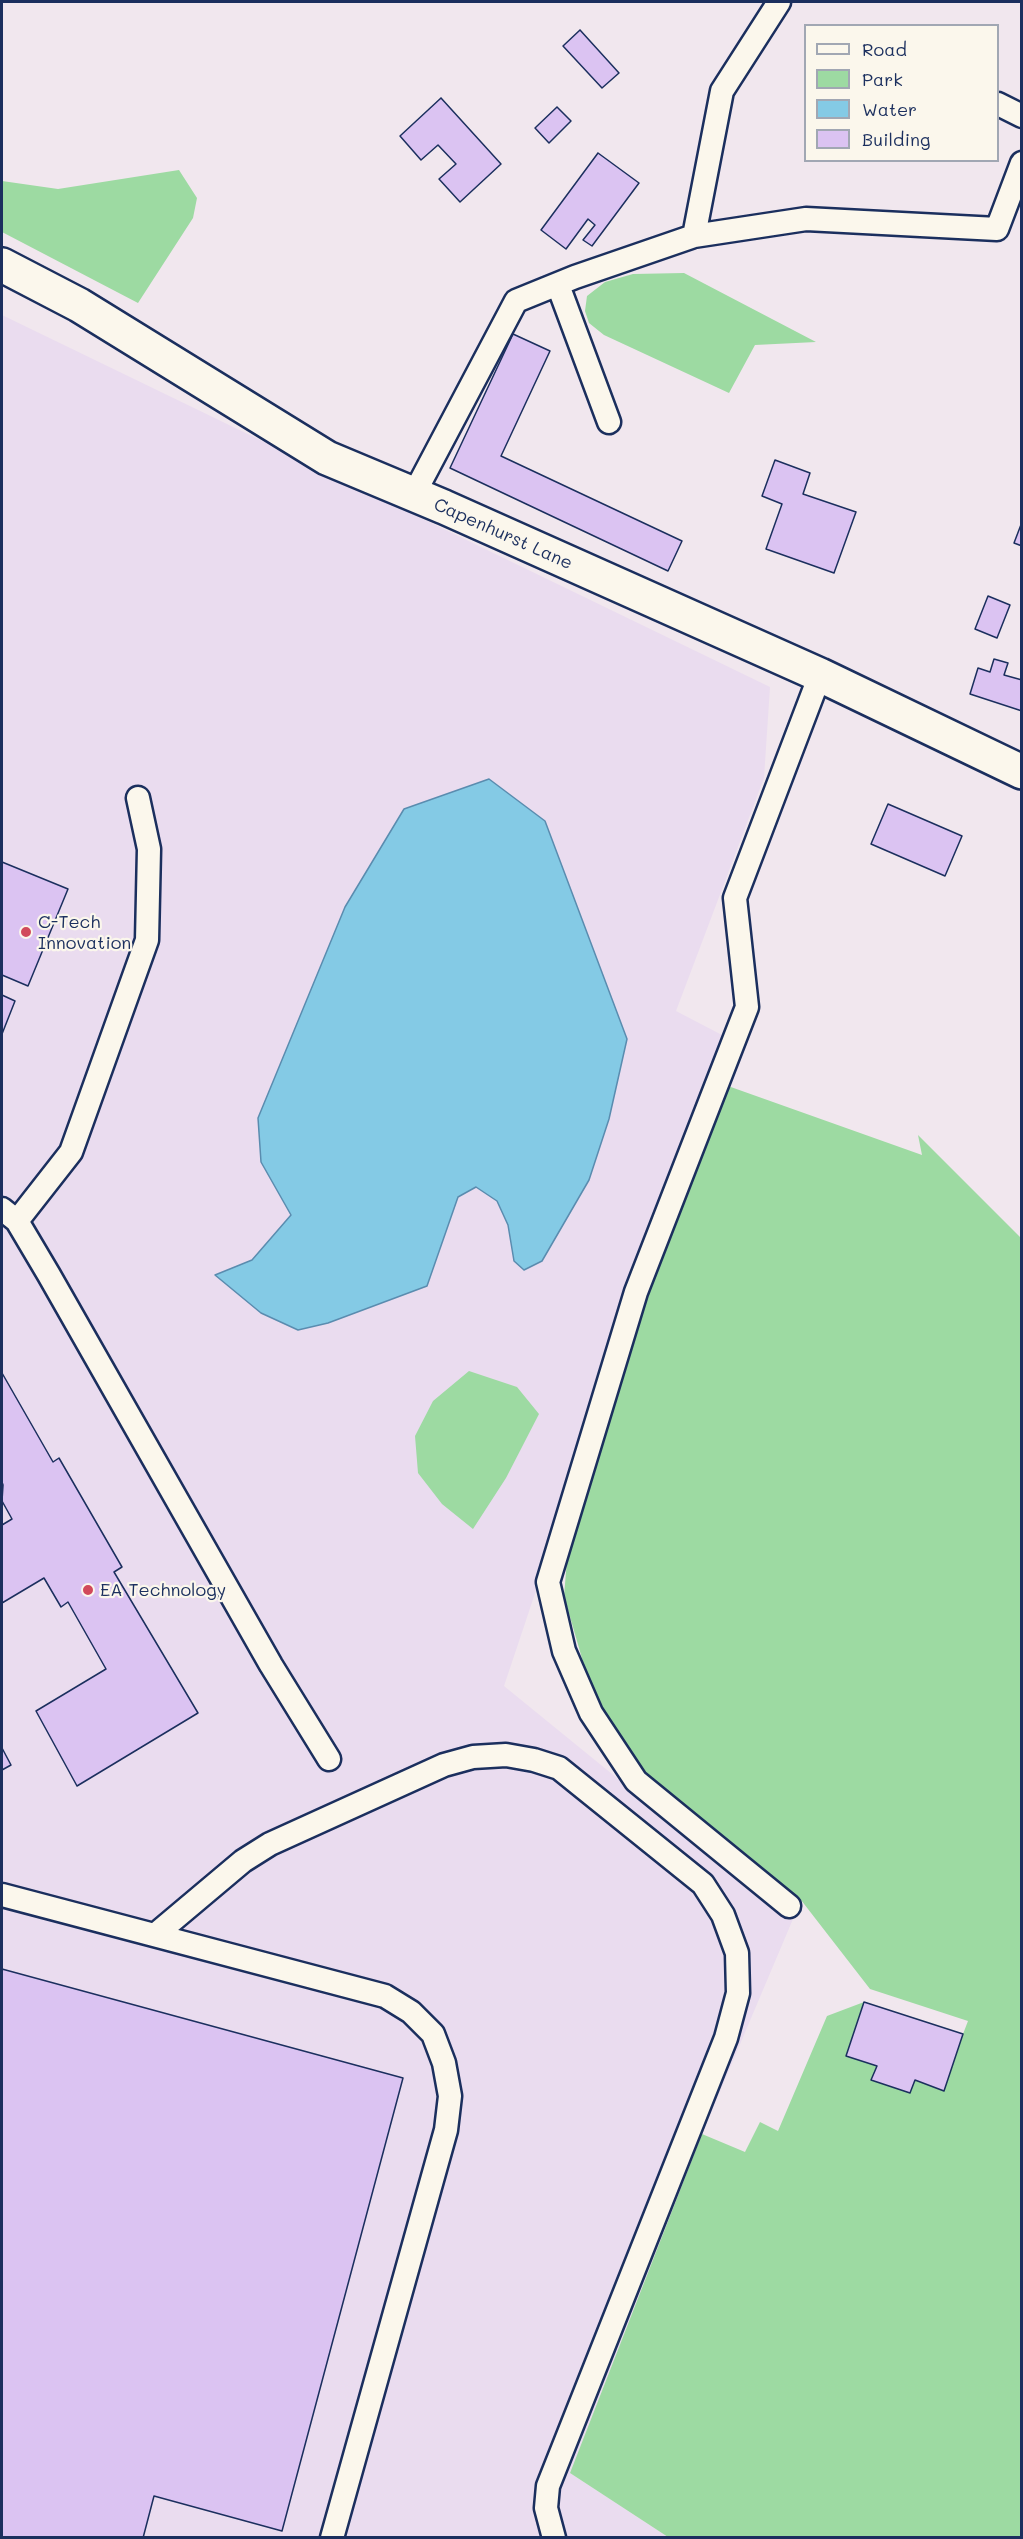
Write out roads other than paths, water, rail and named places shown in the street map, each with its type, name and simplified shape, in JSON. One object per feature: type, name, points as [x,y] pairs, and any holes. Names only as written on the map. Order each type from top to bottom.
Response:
[{"type":"street","name":"Capenhurst Lane","points":[[2,265],[79,305],[327,458],[414,494],[820,675],[1022,772]]},
{"type":"lane","points":[[694,236],[722,91],[779,2]]},
{"type":"lane","points":[[999,104],[1022,116]]},
{"type":"lane","points":[[414,494],[516,301],[694,236],[806,219],[997,229],[1022,163]]},
{"type":"lane","points":[[558,285],[609,422]]},
{"type":"lane","points":[[789,1906],[636,1781],[591,1713],[564,1651],[548,1582],[636,1292],[747,1007],[735,898],[820,675]]},
{"type":"lane","points":[[138,798],[149,849],[147,940],[71,1152],[9,1215],[271,1665],[329,1759]]},
{"type":"lane","points":[[155,1935],[243,1861],[270,1844],[444,1765],[474,1757],[506,1755],[534,1760],[559,1768],[703,1884],[723,1915],[737,1953],[738,1993],[726,2038],[548,2486],[546,2508],[554,2538]]},
{"type":"lane","points":[[2,1894],[385,1996],[411,2012],[433,2034],[444,2063],[450,2096],[446,2130],[332,2538]]},
{"type":"water","points":[[489,779],[545,821],[627,1039],[609,1119],[589,1180],[542,1261],[524,1270],[514,1261],[508,1225],[497,1201],[476,1187],[458,1197],[427,1286],[328,1323],[298,1330],[261,1313],[215,1275],[252,1260],[291,1215],[261,1162],[258,1118],[345,907],[404,809]]},
{"type":"place","name":"C-Tech Innovation","points":[[26,932]]},
{"type":"place","name":"EA Technology","points":[[88,1590]]}]
